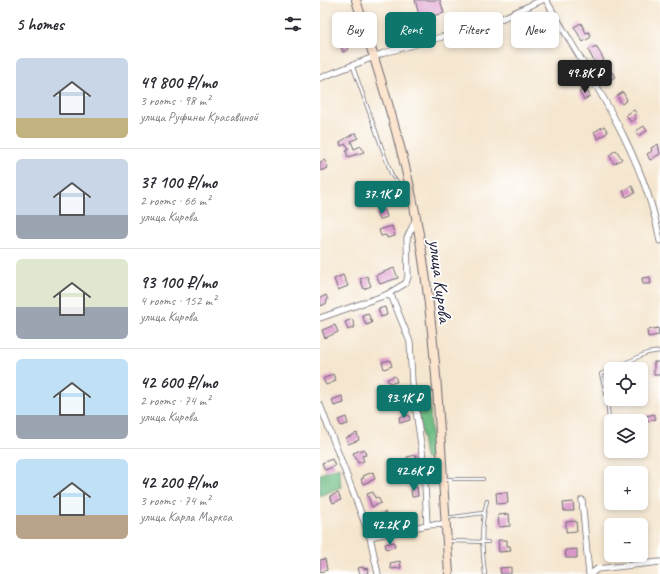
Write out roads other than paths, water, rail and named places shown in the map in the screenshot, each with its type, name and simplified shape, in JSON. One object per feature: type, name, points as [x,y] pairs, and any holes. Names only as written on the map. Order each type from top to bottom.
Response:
[{"type":"main road","name":"улица Кирова","points":[[356,0],[405,167],[416,218],[434,355],[449,574]]},
{"type":"street","points":[[320,78],[352,67],[384,53],[492,23],[542,0]]},
{"type":"street","points":[[546,0],[621,131],[650,200],[656,219],[660,241]]},
{"type":"street","points":[[320,318],[389,296],[406,283],[408,277],[407,238],[416,218]]},
{"type":"street","points":[[389,296],[410,342],[412,383],[424,465],[427,525]]},
{"type":"street","points":[[320,405],[370,537],[378,574]]},
{"type":"street","points":[[582,500],[590,574],[597,569],[660,562]]},
{"type":"street","points":[[370,537],[445,521]]},
{"type":"lane","points":[[352,67],[392,176],[412,198]]},
{"type":"lane","points":[[608,414],[607,397],[601,374],[647,353],[660,351]]},
{"type":"lane","points":[[442,479],[483,479]]},
{"type":"lane","points":[[485,574],[481,542],[483,514],[487,501]]},
{"type":"lane","points":[[445,521],[483,514]]},
{"type":"lane","points":[[446,541],[488,542]]}]
